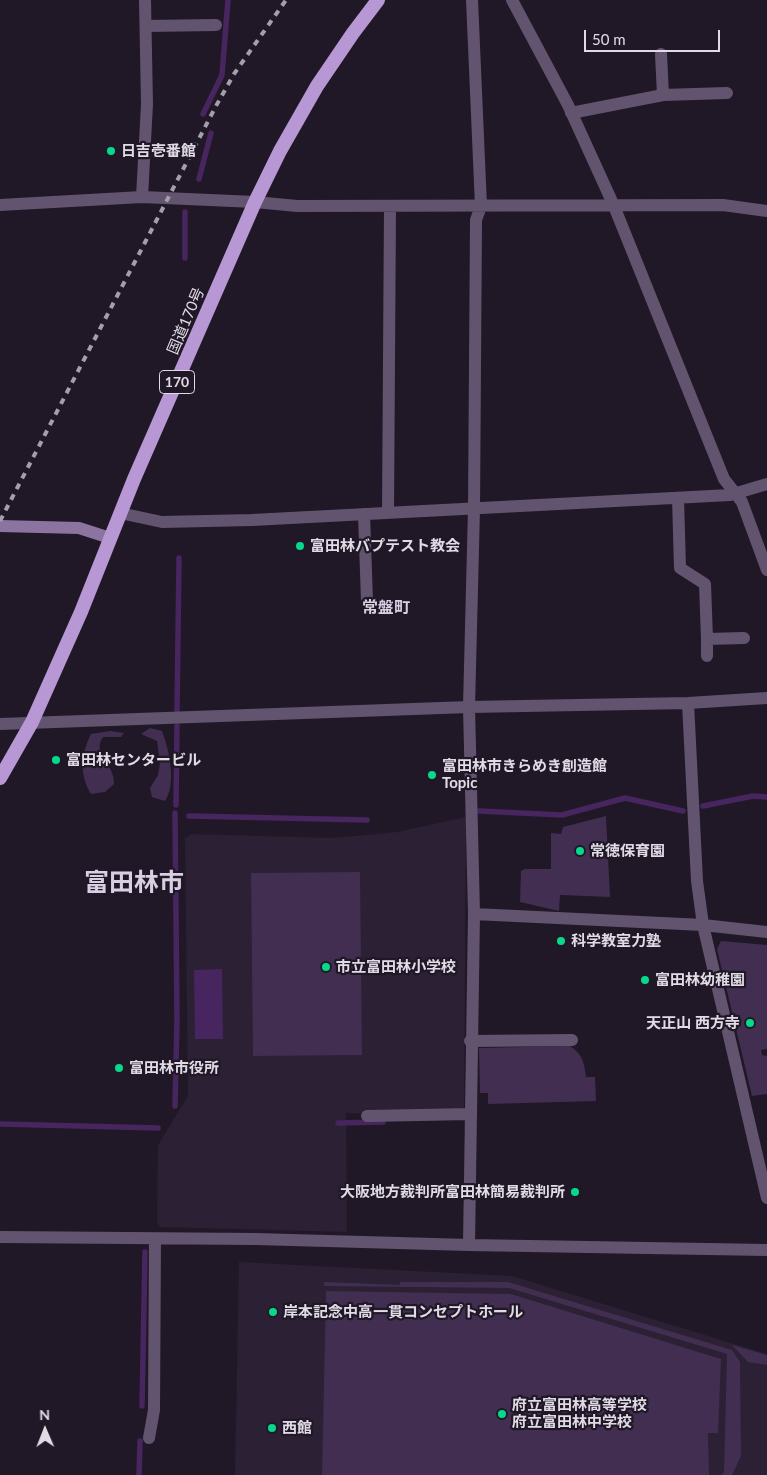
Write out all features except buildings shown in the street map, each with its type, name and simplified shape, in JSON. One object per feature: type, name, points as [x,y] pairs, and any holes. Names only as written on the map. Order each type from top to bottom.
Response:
[{"type":"highway","name":"国道170号","points":[[0,778],[32,722],[81,612],[120,513],[255,202],[280,151],[317,86],[352,33],[378,0]]},
{"type":"main road","points":[[0,526],[79,528],[110,538]]},
{"type":"street","points":[[142,197],[147,104],[145,0]]},
{"type":"street","points":[[469,1245],[470,1041],[474,914],[469,707],[474,509],[476,220],[481,206],[472,0]]},
{"type":"street","points":[[512,0],[571,113],[614,206],[724,479],[737,493],[767,570]]},
{"type":"street","points":[[146,26],[216,24]]},
{"type":"street","points":[[661,54],[664,95]]},
{"type":"street","points":[[571,113],[664,95],[727,93]]},
{"type":"street","points":[[0,204],[142,197],[184,197],[297,206],[723,205],[767,211]]},
{"type":"street","points":[[388,513],[390,206]]},
{"type":"street","points":[[120,513],[162,522],[252,520],[678,498],[737,493],[767,484]]},
{"type":"street","points":[[678,498],[680,568],[705,584],[707,656]]},
{"type":"street","points":[[364,514],[367,600]]},
{"type":"street","points":[[708,639],[744,638]]},
{"type":"street","points":[[0,724],[469,707],[688,703],[767,698]]},
{"type":"street","points":[[688,703],[697,881],[703,925],[767,1198]]},
{"type":"street","points":[[474,914],[703,925],[767,932]]},
{"type":"street","points":[[470,1041],[572,1040]]},
{"type":"street","points":[[367,1116],[470,1114]]},
{"type":"street","points":[[0,1237],[256,1239],[767,1250]]},
{"type":"street","points":[[149,1438],[154,1410],[155,1239]]},
{"type":"shaded area","points":[[150,728],[162,731],[171,766],[171,785],[165,801],[152,797],[150,788],[158,775],[160,763],[157,741],[141,734]]},
{"type":"shaded area","points":[[110,731],[124,733],[121,737],[103,737],[100,743],[101,754],[111,770],[114,784],[105,792],[91,794],[83,772],[85,749],[91,734]]},
{"type":"shaded area","name":"常徳保育園","points":[[606,816],[610,897],[560,895],[559,911],[520,902],[521,871],[525,869],[551,869],[551,833],[561,834],[563,827]]},
{"type":"shaded area","name":"市立富田林小学校","points":[[466,817],[464,1113],[346,1113],[347,1232],[161,1227],[157,1223],[158,1145],[188,1096],[185,838],[192,834],[333,838],[397,832]]},
{"type":"shaded area","points":[[360,872],[362,1055],[253,1056],[251,873]]},
{"type":"shaded area","name":"天正山 西方寺","points":[[721,941],[767,945],[767,1049],[761,1050],[762,1055],[767,1056],[767,1094],[752,1096],[717,949]]},
{"type":"shaded area","points":[[222,969],[223,1039],[195,1039],[194,970]]},
{"type":"shaded area","points":[[570,1046],[582,1059],[586,1077],[595,1077],[596,1101],[488,1104],[488,1093],[480,1093],[479,1048]]},
{"type":"shaded area","name":"府立富田林高等学校 府立富田林中学校","points":[[239,1262],[512,1276],[767,1354],[767,1475],[235,1475]]},
{"type":"shaded area","points":[[324,1282],[400,1285],[400,1282],[508,1282],[732,1350],[740,1362],[741,1456],[732,1475],[721,1475],[724,1472],[727,1354],[509,1288],[324,1286]]},
{"type":"shaded area","name":"府立富田林高等学校 府立富田林中学校","points":[[326,1291],[511,1294],[721,1359],[718,1433],[708,1433],[709,1475],[322,1475]]},
{"type":"shaded area","points":[[732,1345],[767,1355],[767,1365],[748,1362]]},
{"type":"waterway","points":[[203,114],[222,75],[228,0]]},
{"type":"waterway","points":[[199,179],[211,133]]},
{"type":"waterway","points":[[185,212],[185,258]]},
{"type":"waterway","points":[[177,711],[179,558]]},
{"type":"waterway","points":[[176,805],[177,726]]},
{"type":"waterway","points":[[703,806],[753,796],[767,797]]},
{"type":"waterway","points":[[479,811],[562,815],[625,798],[683,811]]},
{"type":"waterway","points":[[175,813],[177,1020],[175,1106]]},
{"type":"waterway","points":[[189,816],[367,820]]},
{"type":"waterway","points":[[338,1123],[383,1122]]},
{"type":"waterway","points":[[0,1124],[158,1128]]},
{"type":"waterway","points":[[142,1406],[145,1252]]},
{"type":"waterway","points":[[139,1475],[140,1441]]},
{"type":"railway","points":[[0,521],[216,106],[234,74],[286,0]]},
{"type":"place","name":"日吉壱番館","points":[[111,151]]},
{"type":"place","name":"富田林バプテスト教会","points":[[300,546]]},
{"type":"place","name":"富田林センタービル","points":[[56,760]]},
{"type":"place","name":"富田林市きらめき創造館 Topic","points":[[432,775]]},
{"type":"place","name":"常徳保育園","points":[[580,851]]},
{"type":"place","name":"科学教室力塾","points":[[561,941]]},
{"type":"place","name":"市立富田林小学校","points":[[326,967]]},
{"type":"place","name":"富田林幼稚園","points":[[645,980]]},
{"type":"place","name":"天正山 西方寺","points":[[750,1023]]},
{"type":"place","name":"富田林市役所","points":[[119,1068]]},
{"type":"place","name":"大阪地方裁判所富田林簡易裁判所","points":[[575,1192]]},
{"type":"place","name":"岸本記念中高一貫コンセプトホール","points":[[273,1312]]},
{"type":"place","name":"府立富田林高等学校 府立富田林中学校","points":[[502,1414]]},
{"type":"place","name":"西館","points":[[272,1428]]},
{"type":"district","name":"常盤町","points":[[386,608]]},
{"type":"district","name":"富田林市","points":[[134,883]]}]
